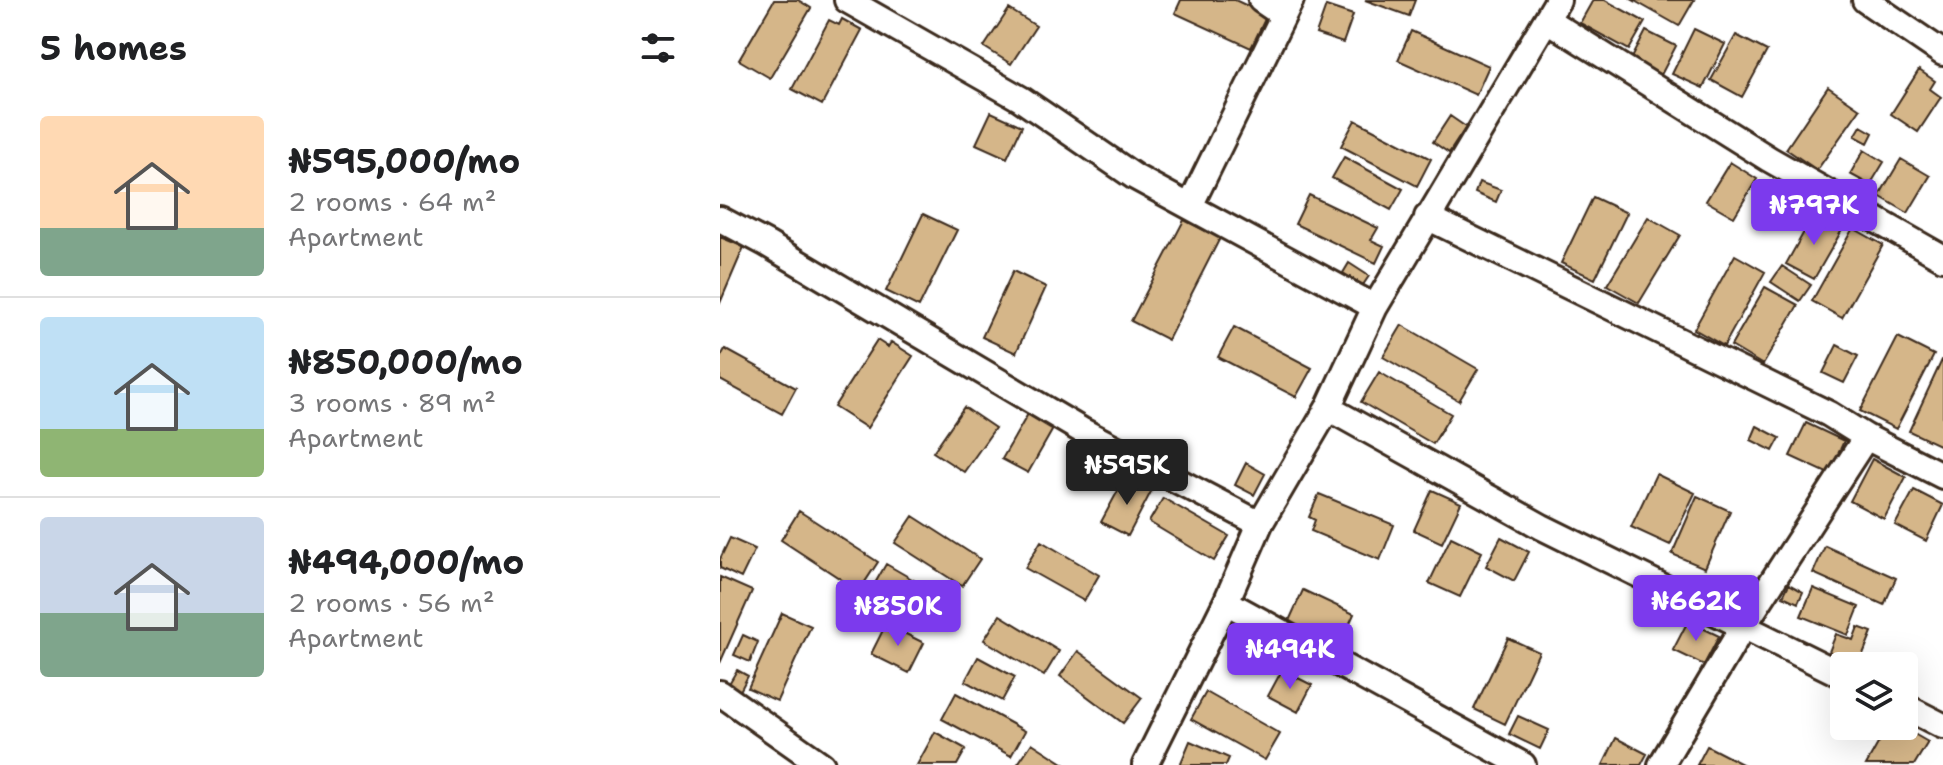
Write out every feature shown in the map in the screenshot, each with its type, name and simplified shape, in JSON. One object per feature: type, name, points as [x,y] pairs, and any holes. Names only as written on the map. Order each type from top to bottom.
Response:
[{"type":"street","points":[[847,0],[974,70],[1135,177],[1375,307]]},
{"type":"street","points":[[1190,206],[1287,8],[1261,0]]},
{"type":"street","points":[[1865,0],[1943,53]]},
{"type":"street","points":[[1145,765],[1226,602],[1260,524],[1328,408],[1375,307],[1553,10],[1769,159],[1943,258]]},
{"type":"street","points":[[1427,217],[1829,414],[1866,437],[1943,476]]},
{"type":"street","points":[[720,219],[1081,430],[1260,524]]},
{"type":"street","points":[[1328,408],[1542,527],[1830,669]]},
{"type":"street","points":[[1661,765],[1744,625],[1866,437]]},
{"type":"street","points":[[1226,602],[1523,765]]},
{"type":"street","points":[[720,693],[822,765]]},
{"type":"street","points":[[1918,713],[1943,726]]},
{"type":"building","points":[[774,0],[798,0],[811,8],[770,78],[739,60]]},
{"type":"building","points":[[1181,0],[1235,0],[1267,15],[1251,48],[1175,13]]},
{"type":"building","points":[[1365,0],[1415,0],[1409,16]]},
{"type":"building","points":[[1593,0],[1605,0],[1645,22],[1629,50],[1580,23]]},
{"type":"building","points":[[1633,0],[1694,0],[1679,26]]},
{"type":"building","points":[[1326,6],[1353,15],[1343,43],[1316,34]]},
{"type":"building","points":[[1009,9],[1036,26],[1011,64],[984,47]]},
{"type":"building","points":[[842,19],[862,30],[822,105],[792,89],[829,20],[839,25]]},
{"type":"building","points":[[1694,29],[1725,44],[1703,88],[1672,74]]},
{"type":"building","points":[[1411,31],[1489,66],[1476,95],[1398,60]]},
{"type":"building","points":[[1646,31],[1676,46],[1661,75],[1631,60]]},
{"type":"building","points":[[1736,35],[1767,51],[1742,97],[1711,80]]},
{"type":"building","points":[[1919,70],[1935,81],[1930,89],[1941,97],[1918,132],[1891,114]]},
{"type":"building","points":[[1828,87],[1860,109],[1817,170],[1786,149]]},
{"type":"building","points":[[991,112],[1022,126],[1007,158],[976,144]]},
{"type":"building","points":[[1450,116],[1466,127],[1449,153],[1433,142]]},
{"type":"building","points":[[1355,120],[1431,159],[1417,186],[1341,146]]},
{"type":"building","points":[[1861,126],[1873,133],[1868,143],[1855,136]]},
{"type":"building","points":[[1864,150],[1884,162],[1870,185],[1850,174]]},
{"type":"building","points":[[1344,157],[1403,189],[1391,210],[1332,178]]},
{"type":"building","points":[[1901,159],[1930,176],[1908,213],[1879,196]]},
{"type":"building","points":[[1730,162],[1757,179],[1734,217],[1706,201]]},
{"type":"building","points":[[1479,182],[1501,190],[1496,202],[1475,193]]},
{"type":"building","points":[[1309,195],[1378,228],[1371,240],[1384,246],[1376,263],[1295,224]]},
{"type":"building","points":[[1593,197],[1627,213],[1595,279],[1561,263]]},
{"type":"building","points":[[923,214],[957,230],[919,307],[886,291]]},
{"type":"building","points":[[1814,214],[1842,230],[1814,279],[1786,264]]},
{"type":"building","points":[[1648,217],[1680,235],[1639,303],[1607,285]]},
{"type":"building","points":[[1184,220],[1220,238],[1168,340],[1131,321]]},
{"type":"building","points":[[1853,228],[1883,245],[1842,318],[1812,301]]},
{"type":"building","points":[[720,237],[744,247],[720,303]]},
{"type":"building","points":[[1735,255],[1765,272],[1724,346],[1694,329]]},
{"type":"building","points":[[1349,263],[1369,276],[1363,285],[1343,273]]},
{"type":"building","points":[[1782,266],[1811,285],[1800,301],[1771,282]]},
{"type":"building","points":[[1013,271],[1046,287],[1016,353],[982,337]]},
{"type":"building","points":[[1765,287],[1798,305],[1763,365],[1731,346]]},
{"type":"building","points":[[1402,325],[1478,369],[1459,401],[1383,357]]},
{"type":"building","points":[[1234,327],[1312,368],[1296,397],[1218,357]]},
{"type":"building","points":[[1898,337],[1934,355],[1896,429],[1860,411]]},
{"type":"building","points":[[877,340],[888,347],[891,342],[913,356],[867,428],[834,407]]},
{"type":"building","points":[[1837,345],[1858,356],[1844,383],[1823,373]]},
{"type":"building","points":[[725,349],[796,388],[782,414],[720,380],[720,358]]},
{"type":"building","points":[[1943,360],[1943,447],[1909,431]]},
{"type":"building","points":[[1379,372],[1451,414],[1433,444],[1361,402]]},
{"type":"building","points":[[964,407],[995,428],[964,472],[933,452]]},
{"type":"building","points":[[1028,414],[1053,429],[1028,473],[1002,459]]},
{"type":"building","points":[[1806,423],[1844,441],[1829,474],[1790,456]]},
{"type":"building","points":[[1757,426],[1780,438],[1773,451],[1751,440]]},
{"type":"building","points":[[1872,459],[1906,477],[1884,519],[1850,501]]},
{"type":"building","points":[[1246,463],[1265,474],[1254,495],[1235,485]]},
{"type":"building","points":[[1656,474],[1695,493],[1670,545],[1631,527]]},
{"type":"building","points":[[1135,478],[1153,488],[1128,536],[1101,522],[1121,485],[1129,489]]},
{"type":"building","points":[[1432,490],[1461,503],[1442,543],[1414,530]]},
{"type":"building","points":[[1914,490],[1943,505],[1926,541],[1895,525]]},
{"type":"building","points":[[1319,494],[1394,525],[1380,560],[1311,531],[1315,520],[1309,517]]},
{"type":"building","points":[[1697,496],[1730,511],[1705,568],[1672,554]]},
{"type":"building","points":[[1163,498],[1229,536],[1214,561],[1149,522]]},
{"type":"building","points":[[799,511],[878,562],[859,591],[781,540]]},
{"type":"building","points":[[913,516],[980,559],[962,586],[895,543]]},
{"type":"building","points":[[1451,537],[1482,552],[1460,597],[1429,583]]},
{"type":"building","points":[[1501,537],[1529,552],[1514,581],[1486,566]]},
{"type":"building","points":[[730,538],[755,549],[741,578],[720,568],[720,559]]},
{"type":"building","points":[[1041,541],[1099,575],[1084,601],[1025,568]]},
{"type":"building","points":[[1825,546],[1896,578],[1884,605],[1813,573]]},
{"type":"building","points":[[886,564],[957,605],[949,619],[944,616],[935,630],[870,592]]},
{"type":"building","points":[[720,577],[752,591],[720,663]]},
{"type":"building","points":[[1789,584],[1803,592],[1798,603],[1783,596]]},
{"type":"building","points":[[1813,588],[1859,607],[1848,635],[1801,616]]},
{"type":"building","points":[[1303,590],[1354,614],[1339,647],[1288,623]]},
{"type":"building","points":[[782,613],[811,626],[777,701],[748,688]]},
{"type":"building","points":[[1000,615],[1059,651],[1044,676],[984,640]]},
{"type":"building","points":[[1688,621],[1719,636],[1704,665],[1673,650]]},
{"type":"building","points":[[886,624],[924,643],[909,673],[871,654]]},
{"type":"building","points":[[1858,627],[1872,632],[1864,652],[1829,652],[1836,634],[1853,640]]},
{"type":"building","points":[[743,635],[758,642],[750,662],[734,655]]},
{"type":"building","points":[[1508,638],[1539,652],[1505,724],[1474,709]]},
{"type":"building","points":[[1078,651],[1142,698],[1123,723],[1060,676]]},
{"type":"building","points":[[978,657],[1015,677],[1002,701],[965,681]]},
{"type":"building","points":[[737,670],[748,676],[739,693],[727,687]]},
{"type":"building","points":[[1282,670],[1312,685],[1298,712],[1268,696]]},
{"type":"building","points":[[1206,692],[1280,734],[1265,760],[1191,719]]},
{"type":"building","points":[[956,693],[1025,731],[1011,756],[942,719]]},
{"type":"building","points":[[1518,716],[1549,730],[1540,749],[1509,734]]},
{"type":"building","points":[[935,732],[966,749],[957,765],[917,765]]},
{"type":"building","points":[[1918,736],[1928,742],[1914,765],[1866,765],[1880,740],[1918,740]]},
{"type":"building","points":[[1616,738],[1647,754],[1641,765],[1603,765]]},
{"type":"building","points":[[1190,741],[1229,758],[1226,765],[1180,765]]},
{"type":"building","points":[[1032,743],[1066,765],[1017,765]]},
{"type":"building","points":[[1707,746],[1744,765],[1697,765]]}]
